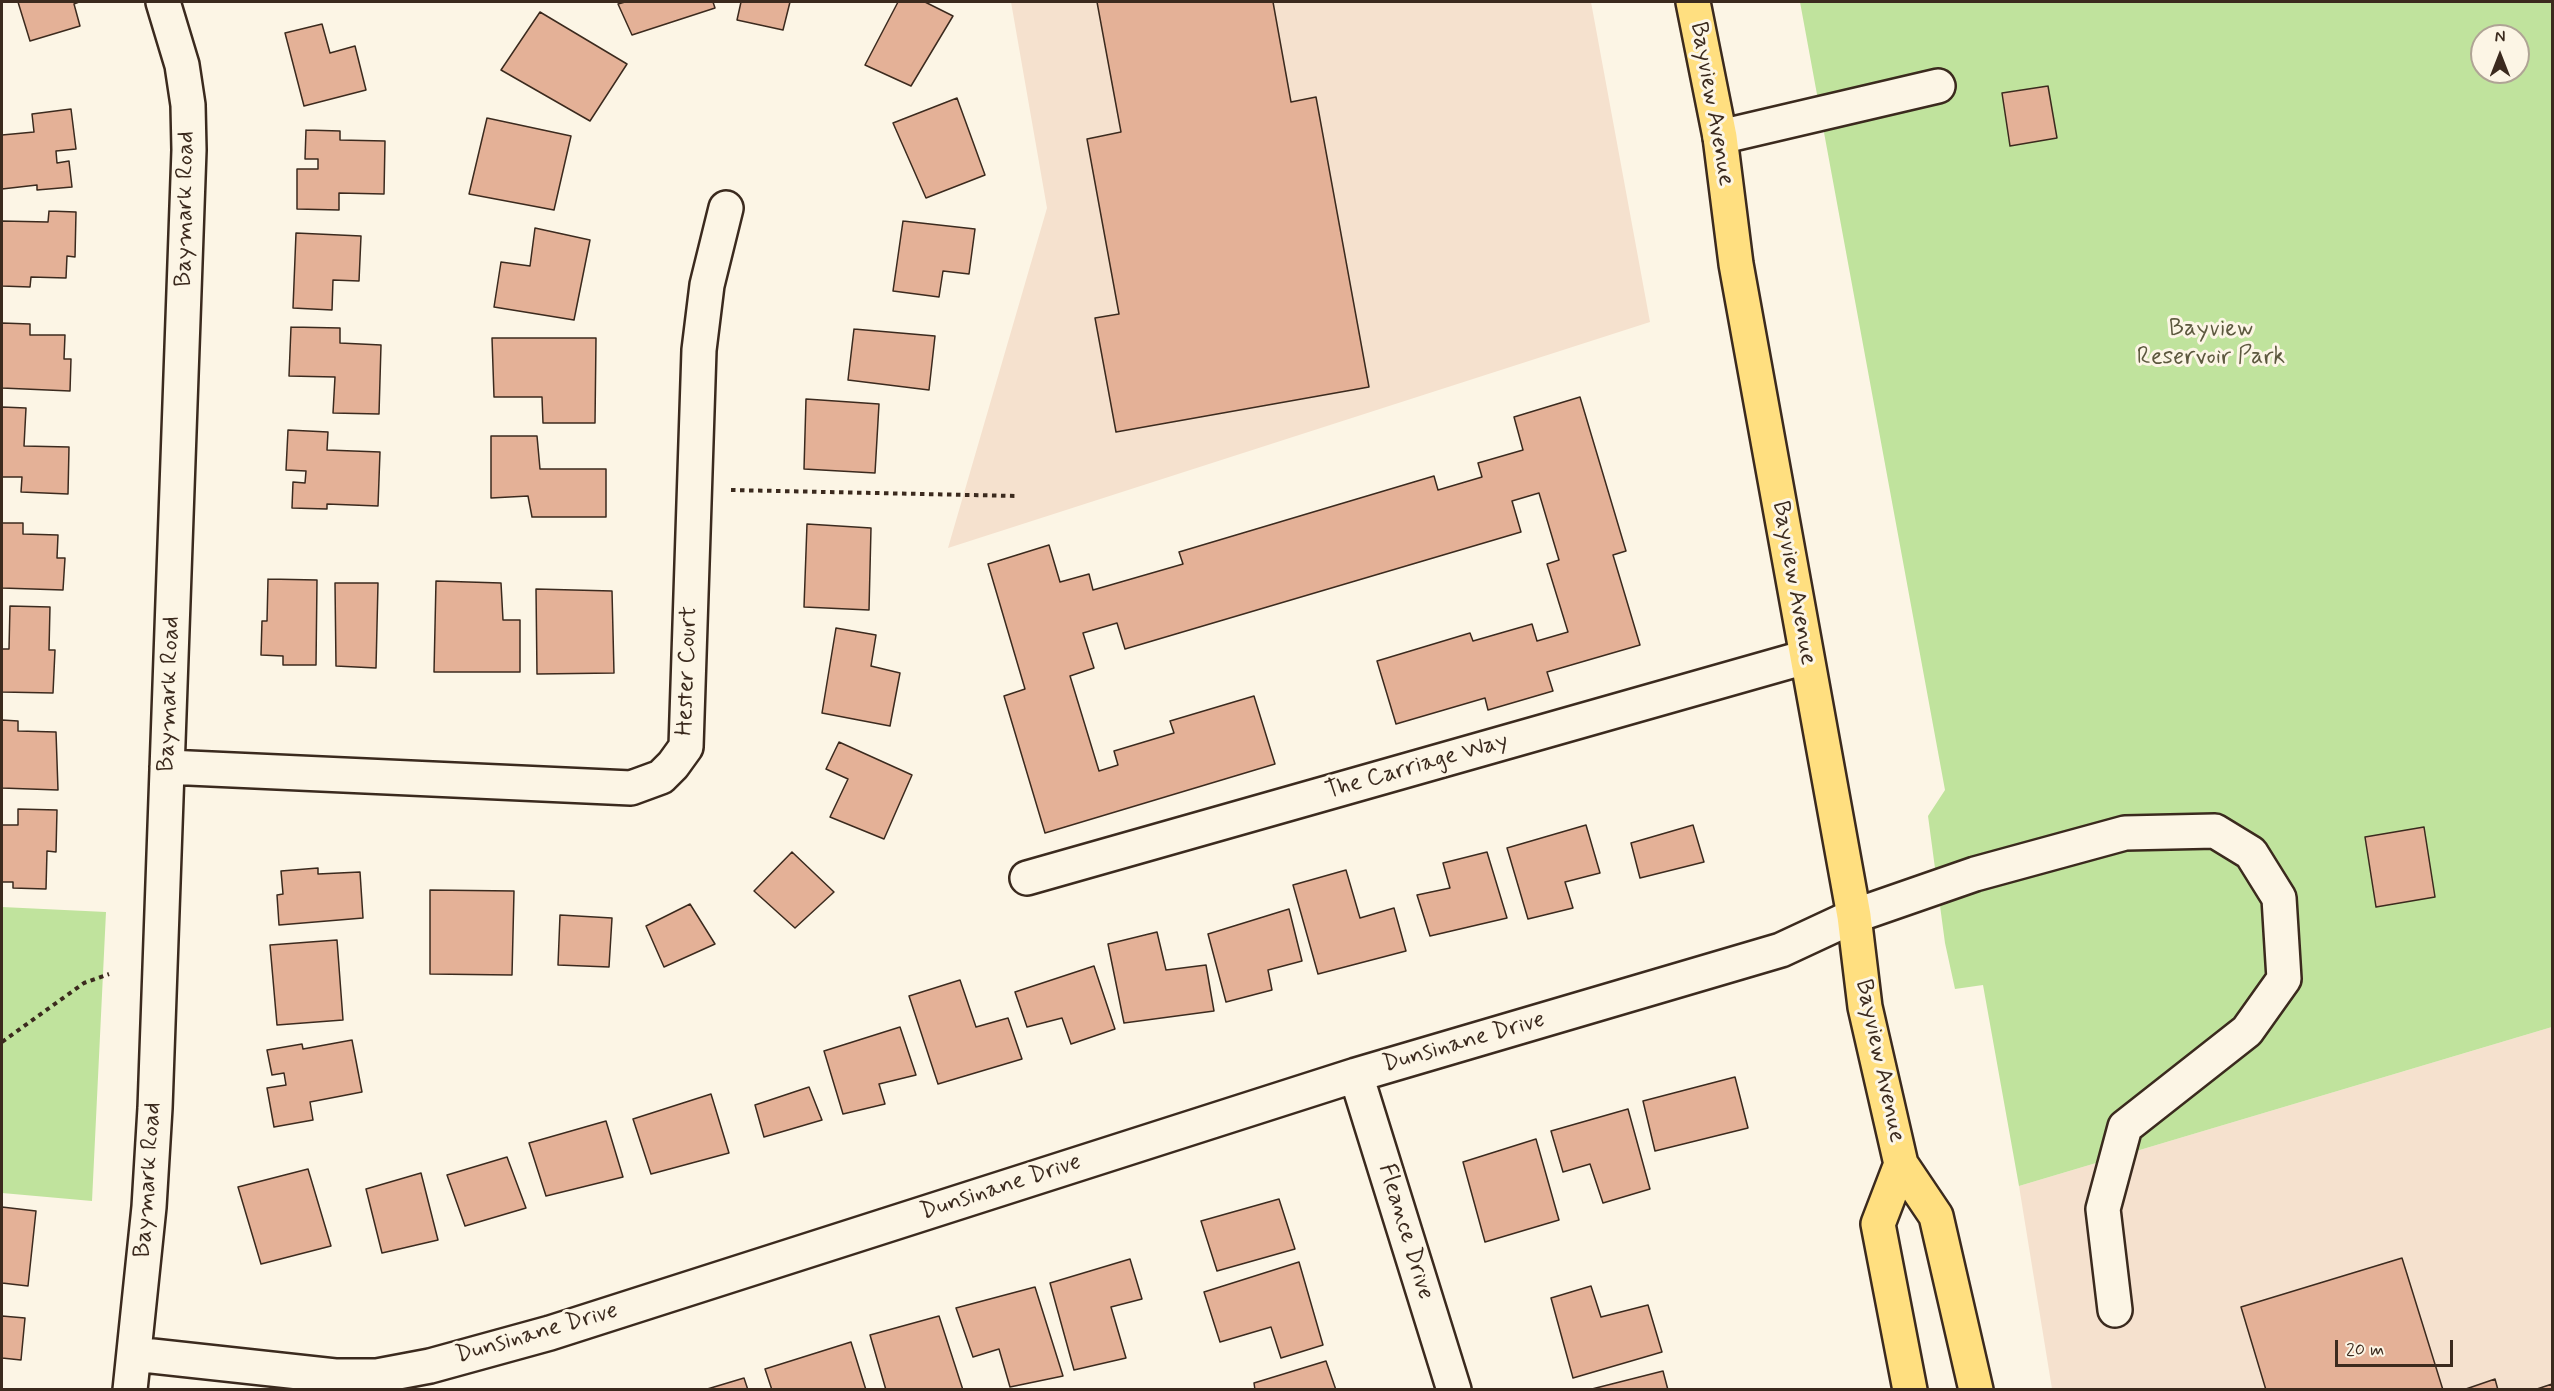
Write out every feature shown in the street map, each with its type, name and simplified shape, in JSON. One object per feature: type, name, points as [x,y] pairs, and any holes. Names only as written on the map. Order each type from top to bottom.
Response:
[{"type":"main road","name":"Bayview Avenue","points":[[1694,2],[1720,137],[1736,264],[1854,916],[1865,1007],[1901,1164],[1936,1216],[1976,1389]]},
{"type":"main road","name":"Bayview Avenue","points":[[1901,1164],[1878,1224],[1910,1389]]},
{"type":"street","name":"Baymark Road","points":[[130,1389],[152,1157],[189,150],[188,105],[182,65],[163,2]]},
{"type":"street","points":[[1720,137],[1938,86]]},
{"type":"street","name":"Hester Court","points":[[167,767],[631,788],[661,777],[686,747],[699,350],[707,285],[726,207]]},
{"type":"street","name":"The Carriage Way","points":[[1028,878],[1806,657]]},
{"type":"street","name":"Dunsinane Drive","points":[[134,1354],[335,1376],[377,1376],[430,1365],[550,1333],[1356,1075],[1781,950],[1854,916],[1975,874],[2126,833],[2215,831],[2252,853],[2279,898],[2284,979],[2247,1031],[2126,1127],[2103,1209],[2115,1310]]},
{"type":"street","name":"Fleance Drive","points":[[1356,1075],[1454,1389]]},
{"type":"path","points":[[694,490],[1018,496]]},
{"type":"path","points":[[2,1042],[84,983],[108,974]]},
{"type":"shaded area","points":[[1011,2],[1591,2],[1650,322],[948,548],[1047,208]]},
{"type":"shaded area","points":[[2552,1027],[2552,1389],[2052,1389],[2019,1186]]},
{"type":"green space","name":"Bayview Reservoir Park","points":[[1800,2],[2552,2],[2552,1027],[2019,1186],[1983,985],[1955,989],[1945,943],[1928,816],[1945,790]]},
{"type":"green space","points":[[2,907],[106,912],[92,1201],[2,1193]]},
{"type":"building","points":[[18,2],[79,2],[74,4],[80,26],[30,41]]},
{"type":"building","points":[[625,2],[713,2],[715,8],[632,35],[618,4]]},
{"type":"building","points":[[741,2],[790,2],[783,30],[737,20]]},
{"type":"building","points":[[898,2],[925,2],[953,16],[911,86],[865,65]]},
{"type":"building","points":[[1097,2],[1273,2],[1291,102],[1316,97],[1369,387],[1116,432],[1095,318],[1119,314],[1087,139],[1121,132]]},
{"type":"building","points":[[540,12],[627,64],[590,121],[501,70]]},
{"type":"building","points":[[322,24],[330,53],[355,46],[366,90],[304,106],[285,33]]},
{"type":"building","points":[[2048,86],[2057,138],[2010,146],[2002,93]]},
{"type":"building","points":[[957,98],[985,175],[926,198],[893,123]]},
{"type":"building","points":[[71,109],[76,149],[56,151],[57,163],[69,161],[72,187],[37,190],[37,185],[2,189],[2,135],[34,132],[32,114]]},
{"type":"building","points":[[487,118],[571,136],[554,210],[469,194]]},
{"type":"building","points":[[306,130],[340,131],[340,140],[385,141],[384,194],[339,193],[339,210],[297,209],[297,169],[318,169],[318,159],[305,159]]},
{"type":"building","points":[[49,211],[76,212],[75,257],[67,256],[66,278],[31,277],[30,287],[2,286],[2,221],[48,222]]},
{"type":"building","points":[[903,221],[975,229],[969,274],[943,271],[939,297],[893,291]]},
{"type":"building","points":[[535,228],[590,240],[574,320],[494,307],[501,262],[530,266]]},
{"type":"building","points":[[296,233],[361,236],[359,281],[333,280],[332,310],[293,308]]},
{"type":"building","points":[[2,323],[30,324],[30,335],[65,335],[64,359],[71,359],[70,391],[2,388]]},
{"type":"building","points":[[291,327],[340,328],[340,343],[381,345],[379,414],[333,413],[335,377],[289,376]]},
{"type":"building","points":[[854,329],[935,336],[929,390],[848,380]]},
{"type":"building","points":[[492,338],[596,338],[595,423],[543,423],[542,397],[494,397]]},
{"type":"building","points":[[1580,397],[1626,551],[1613,555],[1640,645],[1547,672],[1553,691],[1488,710],[1485,698],[1396,724],[1377,661],[1470,633],[1473,641],[1532,624],[1537,641],[1568,632],[1547,564],[1559,560],[1539,493],[1512,501],[1521,532],[1125,649],[1117,623],[1083,633],[1094,668],[1070,676],[1099,771],[1118,765],[1114,751],[1174,733],[1170,721],[1254,696],[1275,764],[1045,833],[1004,696],[1025,689],[988,564],[1049,545],[1060,582],[1089,574],[1093,590],[1183,564],[1179,552],[1434,476],[1438,490],[1482,477],[1478,463],[1523,450],[1514,417]]},
{"type":"building","points":[[806,399],[879,404],[875,473],[804,469]]},
{"type":"building","points":[[2,407],[26,408],[24,446],[69,447],[68,494],[21,492],[22,477],[2,477]]},
{"type":"building","points":[[288,430],[328,432],[327,450],[380,452],[378,506],[327,504],[327,509],[292,508],[293,482],[305,483],[306,471],[286,470]]},
{"type":"building","points":[[491,436],[537,436],[540,469],[606,469],[606,517],[532,517],[528,496],[491,498]]},
{"type":"building","points":[[2,523],[23,523],[23,534],[58,535],[57,558],[65,558],[63,590],[2,588]]},
{"type":"building","points":[[807,524],[871,528],[869,610],[804,607]]},
{"type":"building","points":[[268,579],[317,580],[316,665],[283,665],[283,656],[261,655],[262,621],[267,621]]},
{"type":"building","points":[[436,581],[501,583],[503,620],[520,620],[520,672],[434,672]]},
{"type":"building","points":[[335,583],[378,583],[376,668],[336,666]]},
{"type":"building","points":[[536,589],[612,591],[614,673],[537,674]]},
{"type":"building","points":[[10,606],[50,607],[49,650],[55,650],[53,693],[2,692],[2,649],[9,649]]},
{"type":"building","points":[[836,628],[876,635],[871,666],[900,673],[890,726],[822,713]]},
{"type":"building","points":[[2,720],[18,721],[18,731],[56,732],[58,790],[2,788]]},
{"type":"building","points":[[839,742],[912,775],[884,839],[830,817],[848,779],[826,769]]},
{"type":"building","points":[[18,809],[57,810],[56,852],[47,851],[46,889],[13,888],[13,882],[2,882],[2,825],[18,825]]},
{"type":"building","points":[[1586,825],[1600,873],[1565,882],[1573,908],[1528,919],[1507,848]]},
{"type":"building","points":[[1693,825],[1704,862],[1640,878],[1631,843]]},
{"type":"building","points":[[2424,827],[2435,897],[2376,907],[2365,837]]},
{"type":"building","points":[[792,852],[834,892],[795,928],[754,891]]},
{"type":"building","points":[[1487,852],[1507,918],[1430,936],[1417,895],[1450,888],[1443,863]]},
{"type":"building","points":[[318,868],[318,874],[360,872],[363,918],[279,925],[277,895],[283,894],[281,871]]},
{"type":"building","points":[[1346,870],[1360,918],[1394,908],[1406,951],[1318,974],[1293,885]]},
{"type":"building","points":[[430,890],[514,891],[512,975],[430,974]]},
{"type":"building","points":[[690,904],[715,944],[664,967],[646,926]]},
{"type":"building","points":[[1289,909],[1302,961],[1268,970],[1272,990],[1226,1002],[1208,934]]},
{"type":"building","points":[[560,915],[612,918],[609,967],[558,965]]},
{"type":"building","points":[[1157,932],[1166,970],[1206,965],[1214,1011],[1124,1023],[1108,944]]},
{"type":"building","points":[[337,940],[343,1020],[277,1025],[270,945]]},
{"type":"building","points":[[1094,966],[1115,1029],[1071,1044],[1062,1018],[1027,1027],[1015,992]]},
{"type":"building","points":[[960,980],[976,1027],[1008,1018],[1022,1059],[938,1084],[909,996]]},
{"type":"building","points":[[900,1027],[916,1075],[879,1084],[885,1104],[843,1114],[824,1051]]},
{"type":"building","points":[[352,1040],[362,1092],[310,1102],[313,1120],[274,1127],[267,1088],[286,1085],[284,1073],[272,1075],[267,1050],[302,1044],[303,1049]]},
{"type":"building","points":[[1735,1077],[1748,1128],[1655,1151],[1643,1101]]},
{"type":"building","points":[[809,1087],[822,1120],[764,1137],[755,1105]]},
{"type":"building","points":[[711,1094],[729,1153],[651,1174],[633,1119]]},
{"type":"building","points":[[1628,1109],[1650,1189],[1603,1203],[1590,1164],[1563,1172],[1551,1131]]},
{"type":"building","points":[[606,1121],[623,1177],[546,1196],[529,1143]]},
{"type":"building","points":[[1536,1139],[1559,1220],[1485,1242],[1463,1162]]},
{"type":"building","points":[[507,1157],[526,1208],[465,1226],[447,1175]]},
{"type":"building","points":[[308,1169],[331,1246],[261,1264],[238,1187]]},
{"type":"building","points":[[421,1173],[438,1240],[382,1253],[366,1189]]},
{"type":"building","points":[[1279,1199],[1295,1249],[1217,1271],[1201,1221]]},
{"type":"building","points":[[2,1207],[36,1211],[28,1286],[2,1283]]},
{"type":"building","points":[[2402,1258],[2443,1390],[2266,1390],[2241,1307]]},
{"type":"building","points":[[1130,1259],[1142,1299],[1111,1307],[1126,1358],[1074,1370],[1050,1283]]},
{"type":"building","points":[[1299,1262],[1323,1345],[1281,1358],[1271,1327],[1220,1342],[1204,1292]]},
{"type":"building","points":[[1591,1286],[1601,1317],[1648,1305],[1662,1352],[1573,1378],[1551,1298]]},
{"type":"building","points":[[1035,1287],[1063,1376],[1010,1387],[999,1349],[973,1357],[956,1308]]},
{"type":"building","points":[[2,1316],[25,1318],[21,1360],[2,1358]]},
{"type":"building","points":[[939,1316],[963,1390],[886,1390],[870,1335]]},
{"type":"building","points":[[851,1342],[866,1390],[772,1390],[765,1369]]},
{"type":"building","points":[[1326,1361],[1336,1390],[1255,1390],[1254,1383]]},
{"type":"building","points":[[1663,1371],[1668,1390],[1588,1390]]},
{"type":"building","points":[[744,1378],[748,1390],[704,1390]]},
{"type":"building","points":[[2495,1379],[2498,1390],[2463,1390]]},
{"type":"building","points":[[2552,1384],[2552,1390],[2534,1390]]}]
